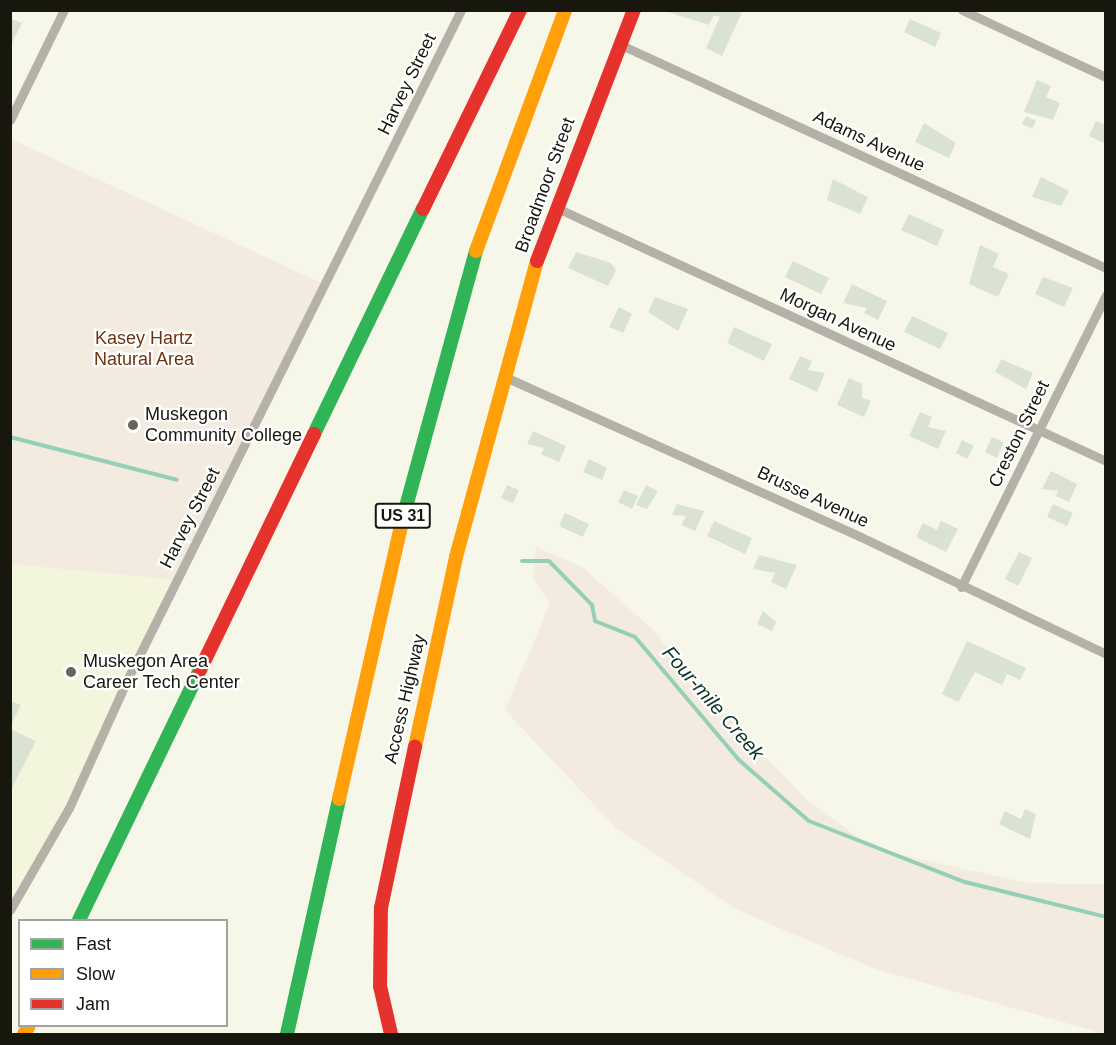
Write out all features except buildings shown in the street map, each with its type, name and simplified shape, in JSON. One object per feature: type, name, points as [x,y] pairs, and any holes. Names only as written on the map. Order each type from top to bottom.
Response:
[{"type":"main road","points":[[80,919],[520,10]]},
{"type":"main road","name":"US 31","points":[[286,1035],[386,585],[441,364],[497,183],[565,10]]},
{"type":"main road","name":"Broadmoor Street","points":[[503,376],[556,208],[634,10]]},
{"type":"main road","name":"Access Highway","points":[[391,1035],[378,948],[389,856],[503,376]]},
{"type":"street","points":[[10,120],[64,10]]},
{"type":"street","name":"Harvey Street","points":[[10,910],[69,808],[143,647],[328,286],[461,10]]},
{"type":"street","points":[[962,10],[1106,77]]},
{"type":"street","name":"Adams Avenue","points":[[619,44],[1106,268]]},
{"type":"street","name":"Morgan Avenue","points":[[556,208],[1106,461]]},
{"type":"street","name":"Creston Street","points":[[961,587],[1106,295]]},
{"type":"street","name":"Brusse Avenue","points":[[503,376],[1106,654]]},
{"type":"shaded area","points":[[10,140],[177,580],[46,843],[11,897]]},
{"type":"green space","name":"Kasey Hartz Natural Area","points":[[11,139],[328,286],[177,580],[11,564]]},
{"type":"green space","points":[[536,547],[582,567],[651,628],[709,697],[807,800],[874,849],[1028,883],[1105,884],[1105,1034],[875,969],[737,910],[615,827],[505,710],[550,604],[533,578]]},
{"type":"waterway","name":"Four-mile Creek","points":[[10,437],[177,480]]},
{"type":"waterway","name":"Four-mile Creek","points":[[522,561],[549,561],[592,605],[595,621],[635,637],[739,760],[809,821],[965,882],[1106,917]]},
{"type":"traffic: fast","points":[[314,434],[423,209]]},
{"type":"traffic: fast","points":[[401,525],[476,251]]},
{"type":"traffic: fast","points":[[79,919],[200,670]]},
{"type":"traffic: fast","points":[[287,1034],[339,799]]},
{"type":"traffic: slow","points":[[476,251],[565,10]]},
{"type":"traffic: slow","points":[[415,747],[456,557],[537,261]]},
{"type":"traffic: slow","points":[[339,799],[401,525]]},
{"type":"traffic: slow","points":[[24,1034],[28,1027]]},
{"type":"traffic: jam","points":[[423,209],[520,10]]},
{"type":"traffic: jam","points":[[537,261],[634,10]]},
{"type":"traffic: jam","points":[[200,670],[314,434]]},
{"type":"traffic: jam","points":[[391,1034],[380,986],[381,908],[415,747]]},
{"type":"place","name":"Muskegon Community College","points":[[133,425]]},
{"type":"place","name":"Muskegon Area Career Tech Center","points":[[71,672]]}]
